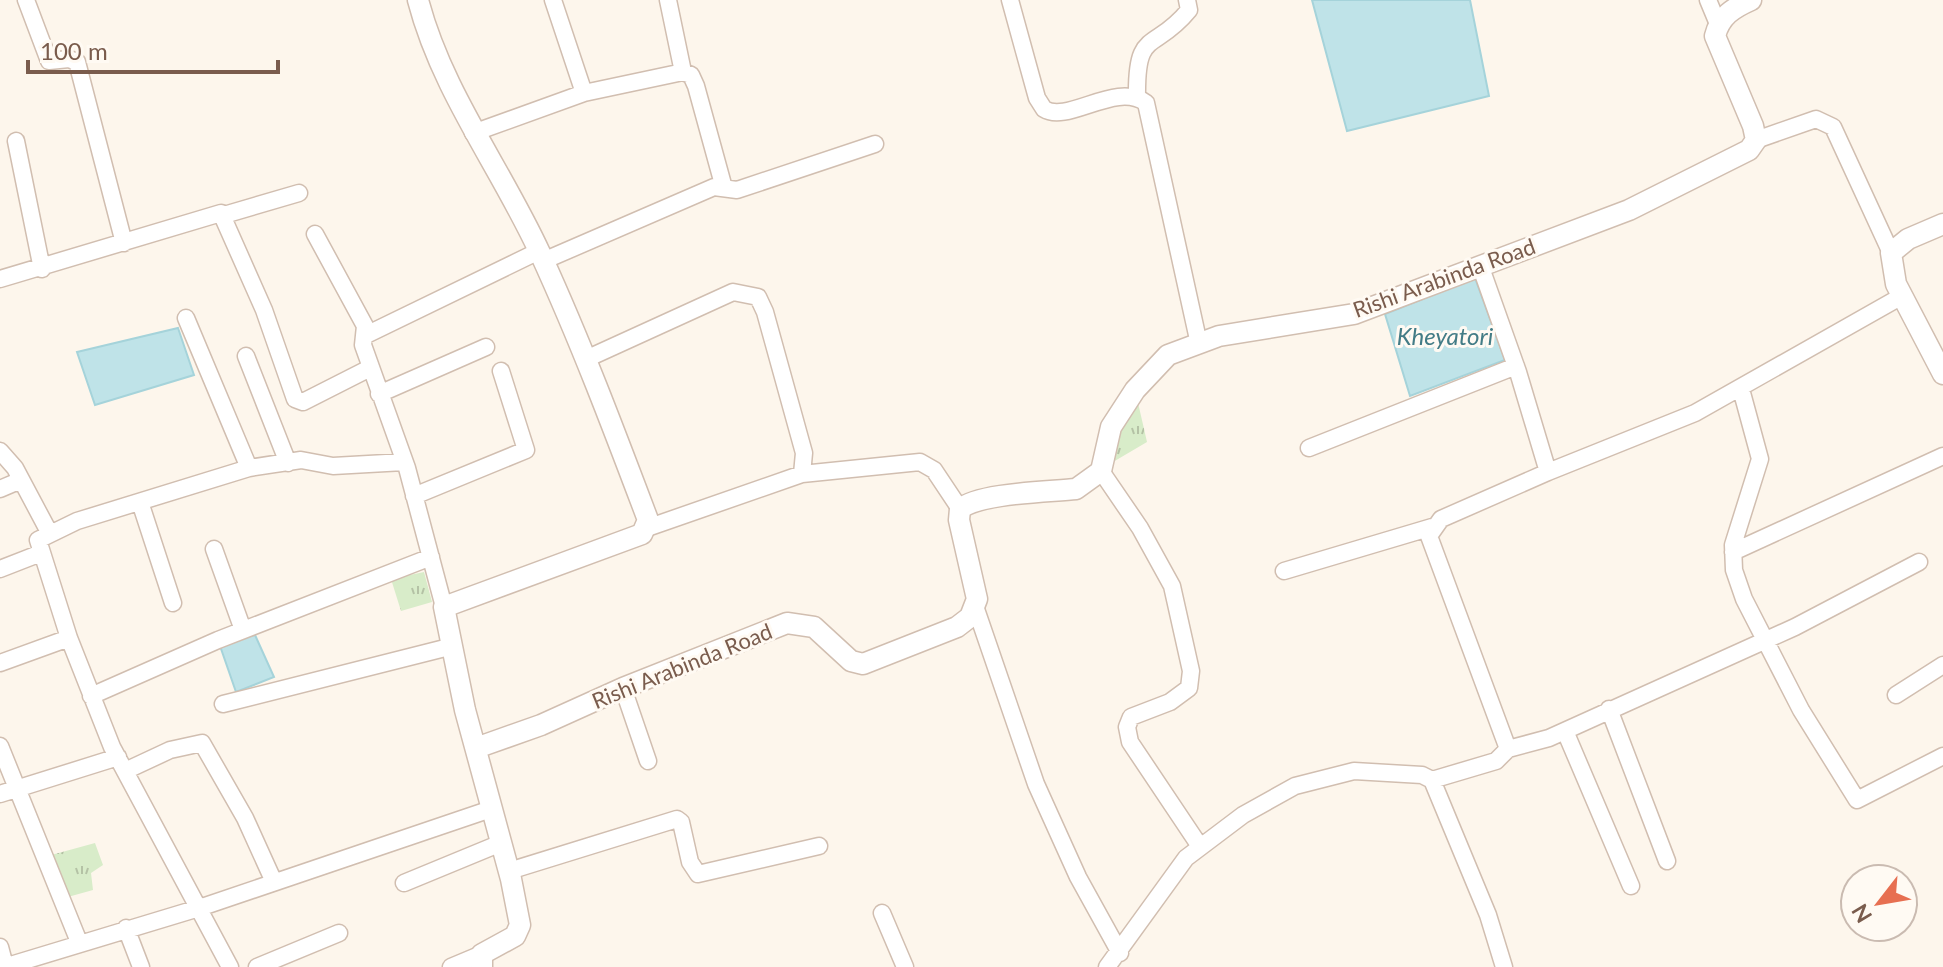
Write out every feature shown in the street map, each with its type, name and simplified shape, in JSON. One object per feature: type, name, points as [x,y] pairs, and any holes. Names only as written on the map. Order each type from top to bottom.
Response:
[{"type":"street","points":[[26,0],[46,58],[52,62],[69,59],[77,62],[124,243]]},
{"type":"street","points":[[418,0],[427,34],[473,133],[541,256],[586,359],[648,520],[647,528]]},
{"type":"street","points":[[553,0],[584,93]]},
{"type":"street","points":[[668,0],[683,72]]},
{"type":"street","points":[[1010,0],[1037,98],[1044,109],[1056,112],[1125,96],[1137,97],[1146,103],[1199,344]]},
{"type":"street","points":[[1137,97],[1137,61],[1142,50],[1180,21],[1189,10],[1187,0]]},
{"type":"street","points":[[1708,0],[1718,24]]},
{"type":"street","points":[[1751,0],[1731,9],[1718,24],[1715,36],[1756,140],[1816,119],[1833,127],[1891,253],[1891,267],[1902,296],[1943,374]]},
{"type":"street","points":[[473,133],[584,93],[683,72],[691,75],[696,86],[724,188]]},
{"type":"street","name":"Rishi Arabinda Road","points":[[1101,471],[1111,427],[1135,390],[1168,355],[1219,336],[1354,314],[1629,210],[1725,164],[1749,150],[1756,140]]},
{"type":"street","points":[[16,141],[42,269]]},
{"type":"street","points":[[366,335],[541,256],[714,187],[737,190],[875,144]]},
{"type":"street","points":[[224,215],[299,193]]},
{"type":"street","points":[[0,279],[42,269],[218,212],[224,215],[295,399],[303,402],[370,368]]},
{"type":"street","points":[[1891,253],[1908,239],[1943,224]]},
{"type":"street","points":[[315,234],[365,326],[363,345],[404,462],[431,557],[491,809],[509,871],[519,931],[482,961],[451,967]]},
{"type":"street","points":[[1480,265],[1516,366],[1548,472]]},
{"type":"street","points":[[586,359],[714,298],[733,292],[758,297],[804,453],[802,474]]},
{"type":"street","points":[[1284,571],[1432,527],[1441,519],[1548,472],[1695,413],[1902,296]]},
{"type":"street","points":[[186,318],[249,468]]},
{"type":"street","points":[[379,394],[486,347]]},
{"type":"street","points":[[246,356],[288,463]]},
{"type":"street","points":[[1309,448],[1516,366]]},
{"type":"street","points":[[414,496],[526,450],[501,371]]},
{"type":"street","points":[[1741,389],[1760,459],[1746,495],[1733,552],[1739,584],[1801,710],[1857,800],[1943,756]]},
{"type":"street","points":[[0,451],[21,480],[49,532]]},
{"type":"street","points":[[1733,552],[1943,456]]},
{"type":"street","points":[[230,967],[121,764],[69,638],[38,540],[49,532],[249,468],[309,461],[333,466],[404,462]]},
{"type":"street","points":[[444,607],[608,549],[642,534],[647,528],[802,474],[920,462],[934,470],[960,509],[959,520],[977,599],[976,609],[1036,784],[1078,877],[1120,953]]},
{"type":"street","points":[[960,509],[966,504],[987,500],[1076,489],[1101,471],[1140,528],[1172,586],[1191,671],[1189,688],[1170,702],[1131,717],[1127,727],[1130,742],[1199,845]]},
{"type":"street","points":[[0,489],[21,480]]},
{"type":"street","points":[[140,502],[173,603]]},
{"type":"street","points":[[1432,527],[1429,536],[1508,749]]},
{"type":"street","points":[[214,549],[243,630]]},
{"type":"street","points":[[0,569],[41,553]]},
{"type":"street","points":[[91,696],[243,630],[431,557]]},
{"type":"street","points":[[1432,780],[1496,761],[1508,749],[1565,731],[1832,609],[1919,562]]},
{"type":"street","name":"Rishi Arabinda Road","points":[[476,748],[541,725],[623,688],[787,623],[814,627],[851,661],[863,664],[957,627],[976,609]]},
{"type":"street","points":[[0,663],[69,638]]},
{"type":"street","points":[[223,704],[453,646]]},
{"type":"street","points":[[1896,695],[1943,665]]},
{"type":"street","points":[[623,688],[648,761]]},
{"type":"street","points":[[1609,709],[1667,861]]},
{"type":"street","points":[[1565,731],[1631,886]]},
{"type":"street","points":[[0,794],[202,743],[245,818],[274,882]]},
{"type":"street","points":[[0,746],[79,942]]},
{"type":"street","points":[[1107,967],[1186,858],[1199,845],[1295,786],[1354,771],[1422,775],[1432,780],[1483,900],[1504,967]]},
{"type":"street","points":[[0,947],[5,966],[199,908],[491,809]]},
{"type":"street","points":[[509,871],[677,819],[681,822],[690,862],[698,874],[819,846]]},
{"type":"street","points":[[404,883],[501,843]]},
{"type":"street","points":[[882,913],[905,967]]},
{"type":"street","points":[[126,928],[141,967]]},
{"type":"street","points":[[257,967],[339,933]]},
{"type":"green space","points":[[1136,394],[1147,442],[1113,462],[1111,427]]},
{"type":"green space","points":[[424,572],[432,602],[401,611],[391,579]]},
{"type":"green space","points":[[95,843],[103,865],[91,873],[93,890],[57,900],[44,857]]},
{"type":"water","points":[[1312,0],[1470,0],[1489,96],[1347,131]]},
{"type":"water","name":"Kheyatori","points":[[1475,278],[1505,360],[1410,396],[1385,314]]},
{"type":"water","points":[[178,328],[194,375],[95,405],[77,352]]},
{"type":"water","points":[[255,635],[274,677],[236,692],[218,640]]}]
